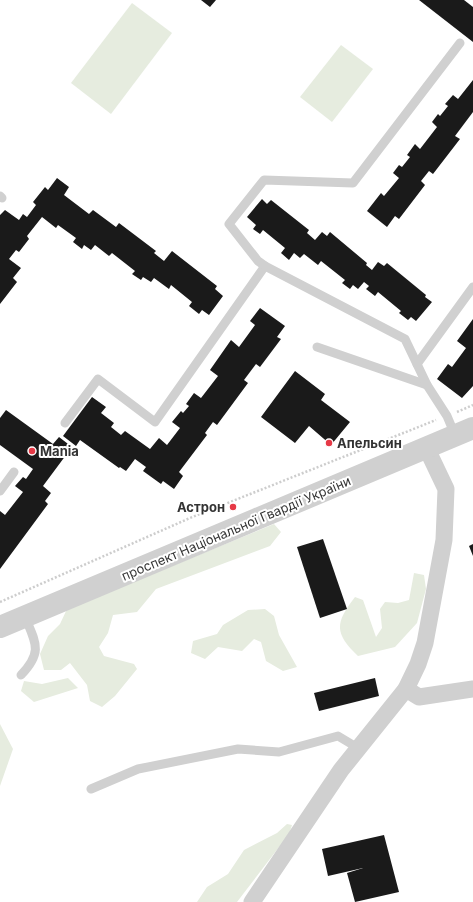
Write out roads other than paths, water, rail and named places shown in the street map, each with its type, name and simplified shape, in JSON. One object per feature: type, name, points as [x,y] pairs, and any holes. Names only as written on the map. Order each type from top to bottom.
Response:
[{"type":"street","name":"проспект Національної Гвардії України","points":[[0,628],[426,448],[458,426]]},
{"type":"street","points":[[252,902],[341,770],[406,689],[418,664],[425,643],[444,540],[446,489],[426,448]]},
{"type":"street","points":[[406,689],[419,697],[473,689]]},
{"type":"lane","points":[[458,426],[427,385],[405,339],[258,261],[229,224],[264,180],[353,184],[460,43]]},
{"type":"lane","points":[[65,423],[98,379],[155,422],[266,266]]},
{"type":"lane","points":[[417,364],[473,287]]},
{"type":"lane","points":[[318,347],[427,385]]},
{"type":"lane","points":[[0,491],[14,472]]},
{"type":"lane","points":[[21,675],[31,664],[37,644],[25,617]]},
{"type":"lane","points":[[91,789],[138,769],[238,749],[279,752],[338,736],[358,748]]},
{"type":"place","name":"Апельсин","points":[[329,443]]},
{"type":"place","name":"Mania","points":[[32,451]]},
{"type":"place","name":"Астрон","points":[[233,507]]}]
